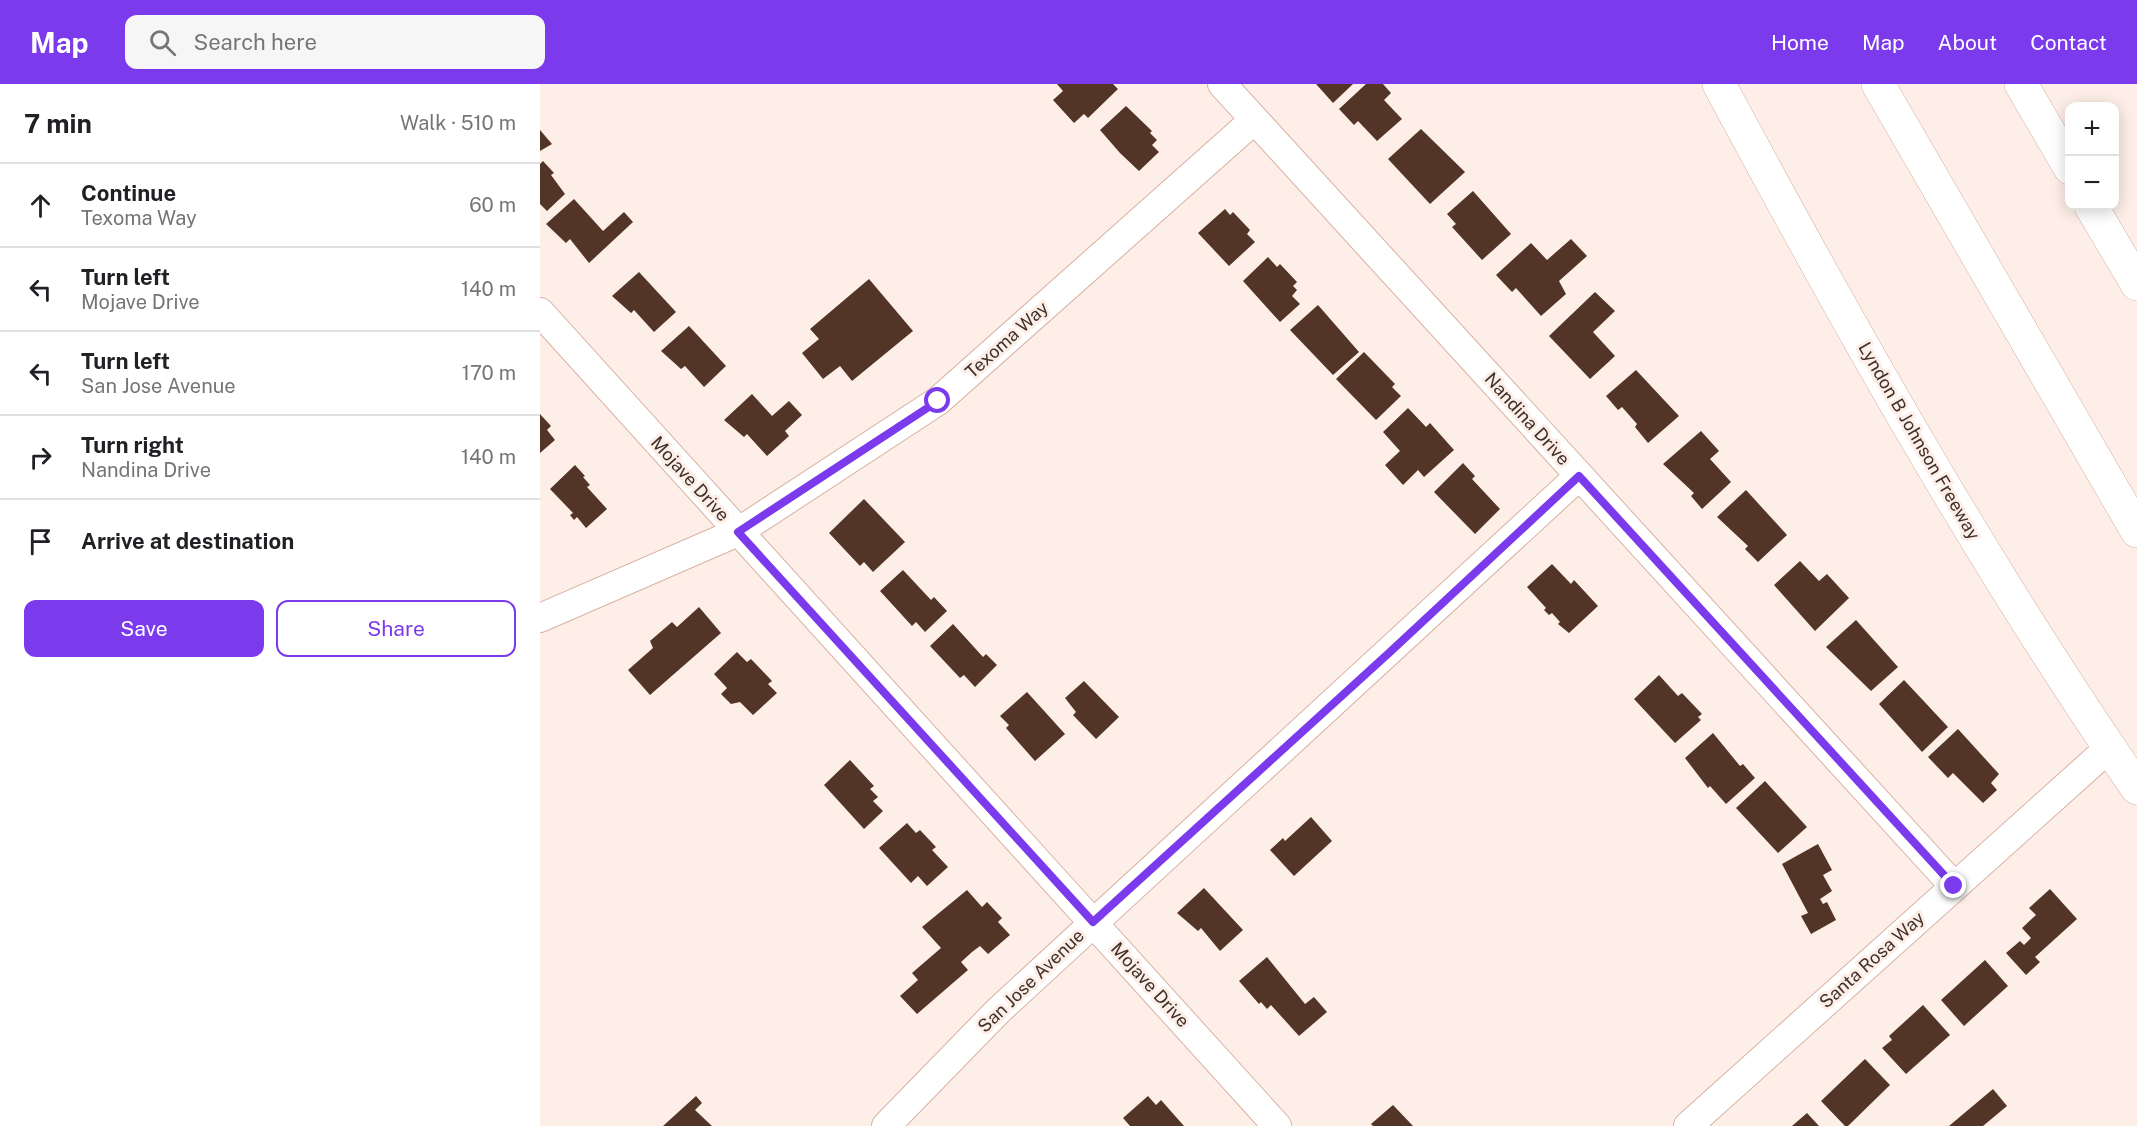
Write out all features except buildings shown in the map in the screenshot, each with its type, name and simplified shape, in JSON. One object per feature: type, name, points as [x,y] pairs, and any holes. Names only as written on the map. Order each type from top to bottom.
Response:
[{"type":"main road","name":"Lyndon B Johnson Freeway","points":[[1719,84],[1813,260],[1940,484],[2137,788]]},
{"type":"main road","points":[[1878,84],[2137,531]]},
{"type":"main road","points":[[2021,84],[2065,159]]},
{"type":"main road","points":[[2093,210],[2137,284]]},
{"type":"street","name":"Nandina Drive","points":[[1222,84],[1954,886]]},
{"type":"street","name":"Texoma Way","points":[[540,618],[738,532],[938,401],[1254,120]]},
{"type":"street","name":"Mojave Drive","points":[[540,312],[1277,1126]]},
{"type":"street","name":"San Jose Avenue","points":[[886,1126],[998,1011],[1579,476]]},
{"type":"street","name":"Santa Rosa Way","points":[[1688,1126],[2109,748]]},
{"type":"route","points":[[938,401],[738,532],[1093,922],[1390,652],[1579,476],[1954,886]]}]
